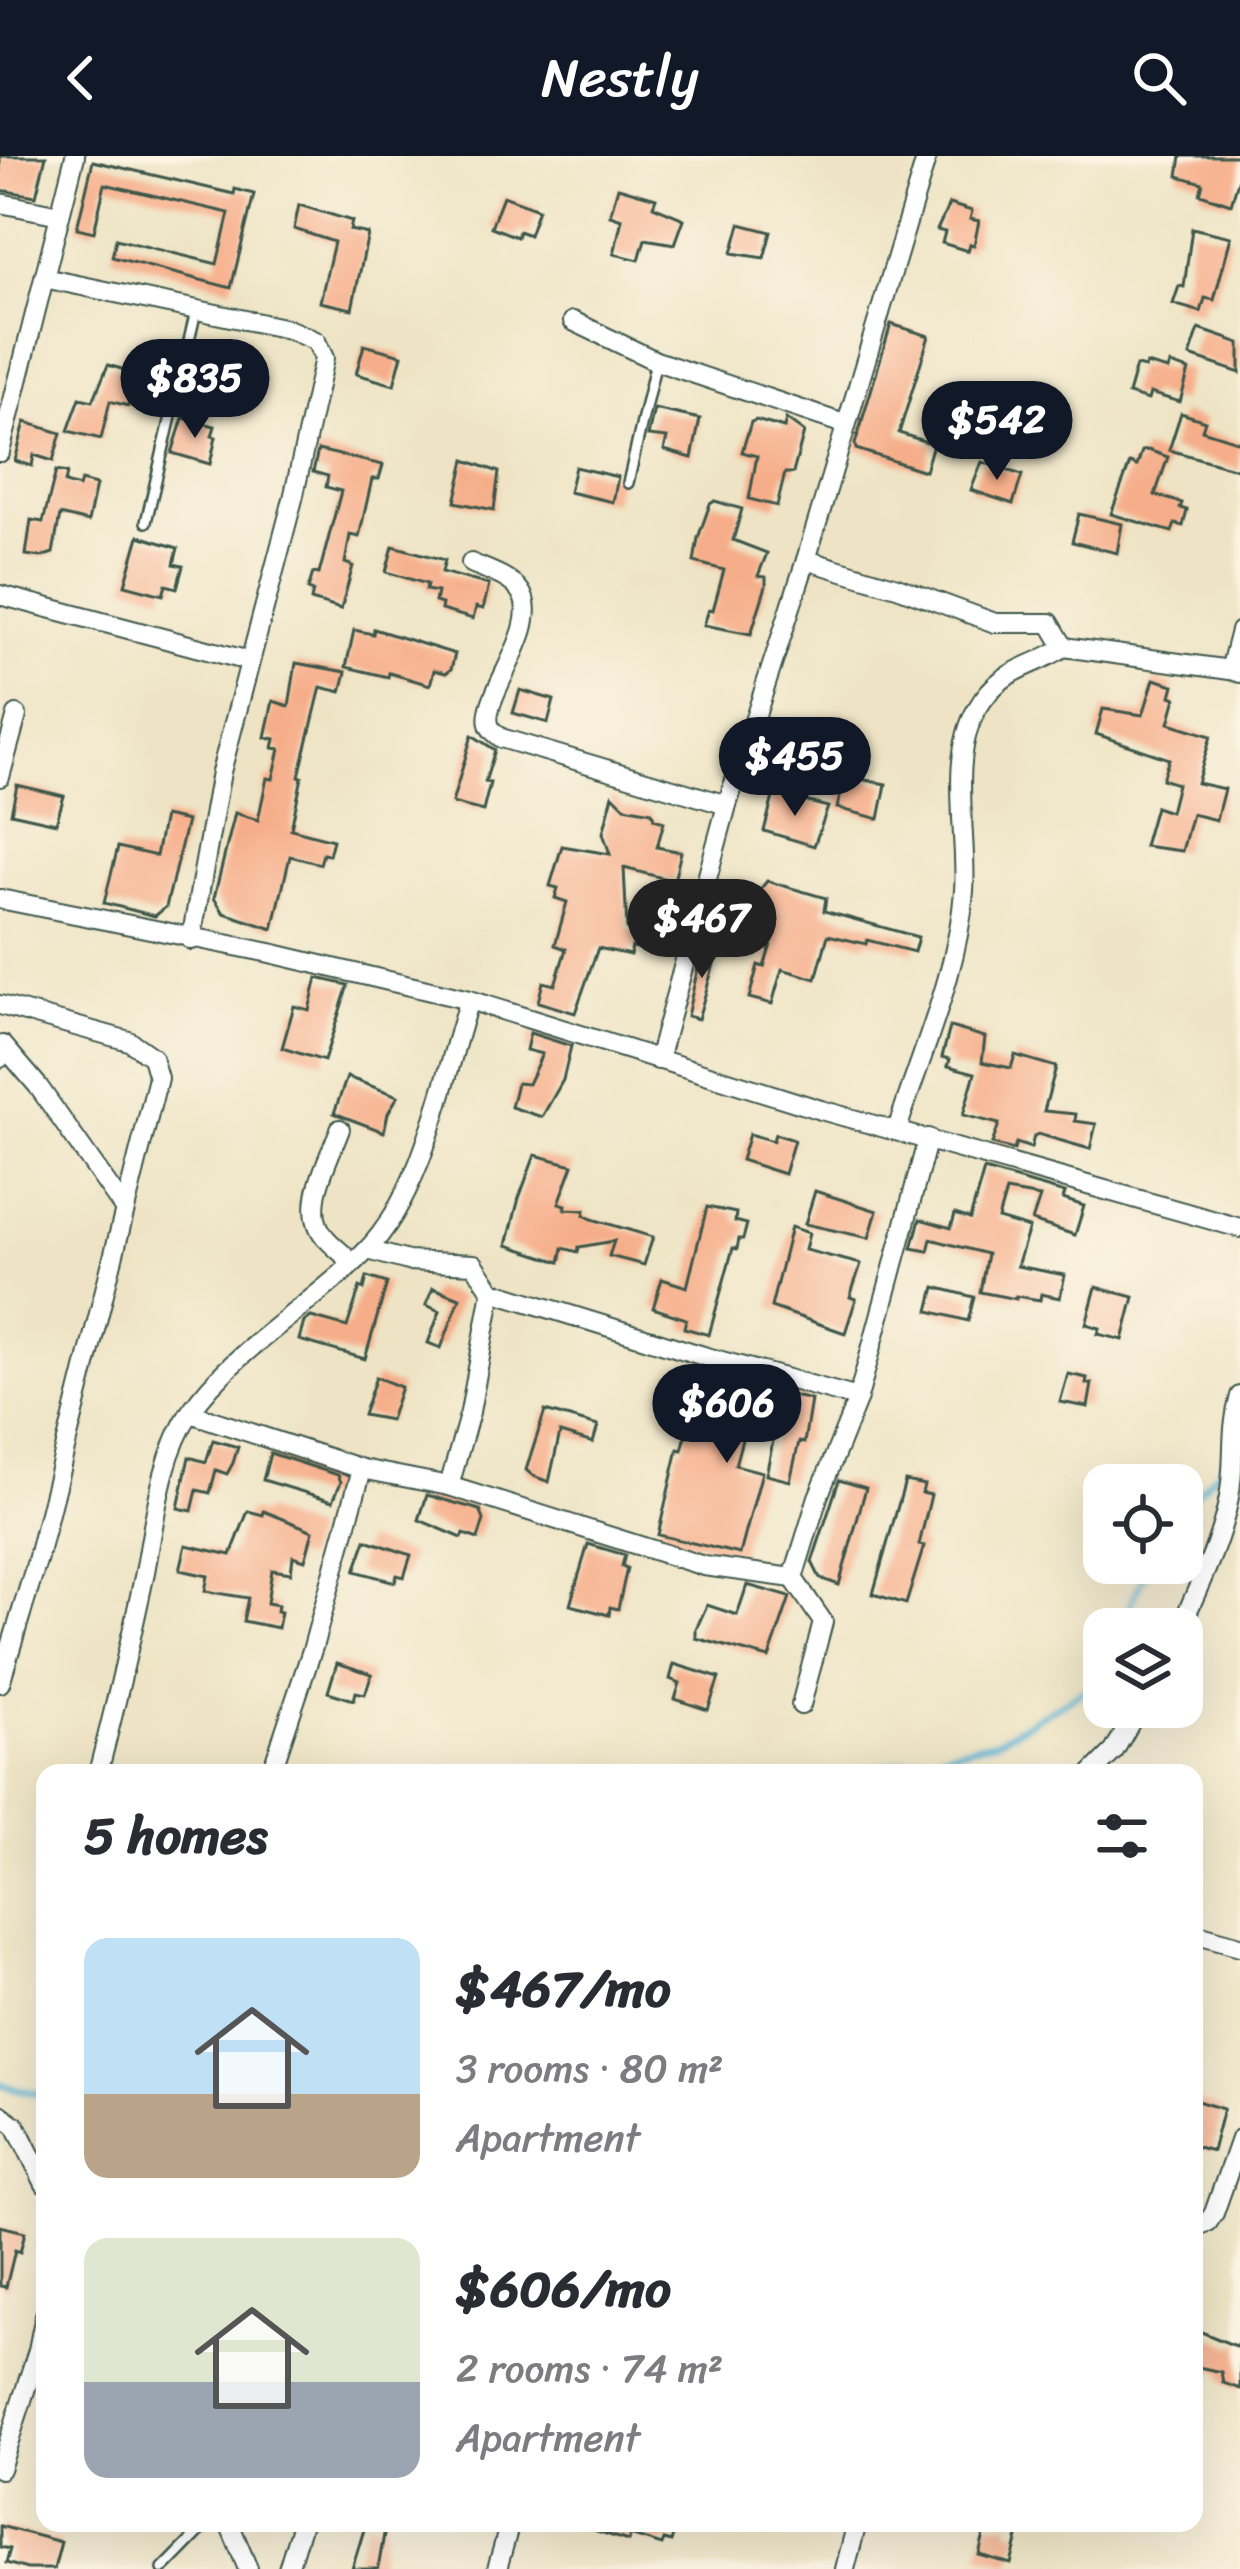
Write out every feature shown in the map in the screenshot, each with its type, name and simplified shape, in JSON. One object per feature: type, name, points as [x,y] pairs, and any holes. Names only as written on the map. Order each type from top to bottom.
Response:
[{"type":"street","points":[[0,452],[74,156]]},
{"type":"street","points":[[658,1060],[728,805],[927,156]]},
{"type":"street","points":[[0,203],[60,215]]},
{"type":"street","points":[[44,278],[196,307],[307,335],[316,341],[324,358],[293,499],[221,772],[191,940]]},
{"type":"street","points":[[573,321],[656,362],[844,424]]},
{"type":"street","points":[[806,560],[995,623],[1050,623],[1064,647]]},
{"type":"street","points":[[472,563],[511,582],[525,601],[526,622],[489,715],[494,732],[501,738],[728,805]]},
{"type":"street","points":[[0,595],[248,661]]},
{"type":"street","points":[[897,1130],[953,956],[964,890],[964,752],[973,714],[1003,679],[1026,662],[1064,647],[1235,672],[1240,631]]},
{"type":"street","points":[[0,777],[16,715]]},
{"type":"street","points":[[0,899],[269,953],[469,1000],[658,1060],[1240,1228]]},
{"type":"street","points":[[100,1764],[168,1464],[190,1413],[268,1335],[368,1250],[392,1218],[417,1167],[469,1000]]},
{"type":"street","points":[[0,1683],[37,1561],[125,1210],[158,1078],[152,1057],[129,1041],[5,1006],[2,1052],[38,1086],[125,1210]]},
{"type":"street","points":[[340,1129],[315,1200],[315,1219],[326,1240],[352,1264]]},
{"type":"street","points":[[793,1578],[818,1497],[858,1398],[928,1138]]},
{"type":"street","points":[[368,1250],[408,1261],[474,1264],[492,1291],[858,1398]]},
{"type":"street","points":[[449,1486],[470,1412],[492,1291]]},
{"type":"street","points":[[1188,1608],[1228,1505],[1233,1477],[1230,1427],[1240,1396]]},
{"type":"street","points":[[190,1413],[362,1469],[449,1486],[704,1566],[793,1578],[824,1622],[801,1705]]},
{"type":"street","points":[[274,1764],[313,1647],[362,1469]]},
{"type":"street","points":[[1101,1764],[1127,1728]]},
{"type":"street","points":[[1203,1936],[1240,1946]]},
{"type":"street","points":[[0,2114],[16,2126],[36,2167]]},
{"type":"street","points":[[1203,2224],[1214,2213],[1240,2139]]},
{"type":"street","points":[[0,2469],[36,2356]]},
{"type":"street","points":[[233,2532],[248,2569]]},
{"type":"street","points":[[287,2569],[299,2532]]},
{"type":"street","points":[[496,2569],[507,2532]]},
{"type":"street","points":[[845,2569],[855,2532]]},
{"type":"lane","points":[[146,523],[196,307]]},
{"type":"lane","points":[[628,483],[656,362]]},
{"type":"lane","points":[[163,2569],[199,2532]]},
{"type":"building","points":[[0,156],[46,156],[36,196],[0,190]]},
{"type":"building","points":[[1181,156],[1240,156],[1231,204],[1200,194],[1203,183],[1178,176]]},
{"type":"building","points":[[93,161],[234,194],[235,189],[254,194],[231,288],[112,257],[116,239],[217,264],[229,213],[105,184],[94,232],[77,228]]},
{"type":"building","points":[[618,187],[656,198],[653,206],[684,219],[675,244],[645,239],[639,260],[614,254],[622,219],[610,215]]},
{"type":"building","points":[[503,196],[538,209],[529,235],[519,231],[517,237],[491,227]]},
{"type":"building","points":[[949,204],[972,211],[970,219],[979,221],[968,251],[942,243],[945,232],[937,230]]},
{"type":"building","points":[[299,205],[352,221],[350,230],[368,234],[352,309],[320,302],[334,242],[294,229]]},
{"type":"building","points":[[740,224],[771,232],[764,258],[732,253]]},
{"type":"building","points":[[1192,228],[1231,237],[1214,300],[1205,298],[1201,312],[1173,304],[1179,286],[1184,287]]},
{"type":"building","points":[[891,324],[929,336],[899,433],[933,444],[925,471],[856,449]]},
{"type":"building","points":[[1199,329],[1240,343],[1240,373],[1190,356]]},
{"type":"building","points":[[364,345],[402,355],[394,385],[356,374]]},
{"type":"building","points":[[1146,364],[1189,370],[1180,402],[1150,393],[1148,400],[1128,394],[1136,366],[1145,368]]},
{"type":"building","points":[[108,365],[132,372],[128,406],[110,401],[101,439],[68,431],[80,398],[93,401]]},
{"type":"building","points":[[654,409],[700,419],[692,458],[664,450],[667,438],[648,436]]},
{"type":"building","points":[[1181,413],[1205,421],[1202,430],[1240,442],[1240,470],[1169,450]]},
{"type":"building","points":[[183,418],[215,426],[210,464],[172,453]]},
{"type":"building","points":[[786,419],[804,432],[793,473],[785,473],[777,506],[749,499],[757,456],[742,452],[751,422],[784,428]]},
{"type":"building","points":[[25,422],[61,433],[53,461],[34,455],[32,466],[15,461]]},
{"type":"building","points":[[318,450],[383,465],[379,479],[372,479],[359,537],[350,535],[345,563],[353,566],[341,609],[311,600],[313,591],[308,589],[313,573],[319,574],[341,491],[326,487],[328,476],[313,472]]},
{"type":"building","points":[[1142,451],[1168,457],[1155,495],[1182,503],[1180,508],[1187,510],[1183,526],[1175,524],[1172,532],[1111,514],[1130,463],[1137,466]]},
{"type":"building","points":[[465,460],[499,472],[494,510],[455,502]]},
{"type":"building","points":[[982,462],[1022,475],[1013,504],[971,490]]},
{"type":"building","points":[[575,467],[618,477],[613,502],[569,492]]},
{"type":"building","points":[[56,471],[67,473],[65,483],[96,485],[88,522],[60,515],[53,553],[26,555],[31,520],[43,522]]},
{"type":"building","points":[[715,501],[742,509],[733,540],[767,553],[758,576],[766,577],[766,586],[751,634],[704,625],[724,570],[694,562],[698,538]]},
{"type":"building","points":[[1079,514],[1122,524],[1117,553],[1072,542]]},
{"type":"building","points":[[139,536],[178,548],[174,564],[183,566],[177,588],[166,585],[163,595],[125,585]]},
{"type":"building","points":[[393,546],[445,560],[442,572],[489,585],[483,609],[476,607],[473,619],[441,610],[442,604],[435,602],[437,592],[426,590],[427,584],[386,572]]},
{"type":"building","points":[[374,629],[455,654],[451,669],[446,673],[434,670],[430,685],[346,667],[354,630],[373,634]]},
{"type":"building","points":[[296,663],[346,672],[341,692],[321,687],[291,829],[333,840],[329,855],[323,854],[320,864],[290,856],[273,929],[224,913],[214,898],[235,813],[258,820],[267,778],[273,779],[280,749],[273,748],[275,739],[265,737],[273,701],[289,706]]},
{"type":"building","points":[[1154,679],[1174,685],[1171,696],[1176,698],[1169,723],[1211,736],[1197,783],[1224,789],[1216,820],[1192,814],[1182,851],[1144,846],[1155,807],[1170,812],[1177,784],[1162,779],[1169,759],[1096,734],[1103,709],[1143,715]]},
{"type":"building","points":[[520,690],[554,700],[548,723],[513,713]]},
{"type":"building","points":[[472,735],[495,750],[485,782],[490,783],[483,811],[452,803]]},
{"type":"building","points":[[855,778],[886,784],[879,819],[837,808],[844,781],[854,784]]},
{"type":"building","points":[[17,785],[64,796],[56,823],[11,813]]},
{"type":"building","points":[[774,793],[828,807],[814,846],[764,831]]},
{"type":"building","points":[[613,795],[625,807],[652,812],[654,819],[664,822],[657,847],[681,852],[674,881],[624,868],[627,929],[641,932],[638,948],[632,947],[630,955],[598,948],[575,1013],[538,1002],[543,982],[555,985],[566,949],[555,945],[567,902],[555,898],[558,888],[550,886],[562,846],[610,854],[603,833]]},
{"type":"building","points":[[164,816],[187,821],[166,907],[155,916],[104,903],[118,847],[156,856]]},
{"type":"building","points":[[767,881],[826,898],[824,911],[918,937],[914,952],[828,935],[816,979],[782,969],[772,1004],[749,998],[758,965],[764,967],[773,938],[763,934],[766,914],[753,912],[754,897]]},
{"type":"building","points":[[703,946],[718,950],[698,1019],[687,1016]]},
{"type":"building","points":[[317,978],[348,985],[324,1061],[282,1048],[294,1006],[309,1010]]},
{"type":"building","points":[[950,1027],[985,1037],[982,1062],[1011,1068],[1015,1055],[1056,1067],[1044,1111],[1076,1114],[1075,1121],[1096,1124],[1090,1149],[1038,1134],[1031,1148],[1016,1143],[1014,1150],[992,1144],[999,1124],[963,1115],[975,1073],[948,1066],[950,1059],[942,1057]]},
{"type":"building","points":[[530,1033],[571,1046],[563,1080],[542,1117],[511,1107],[517,1083],[528,1084],[542,1054],[526,1050]]},
{"type":"building","points":[[347,1077],[398,1096],[384,1132],[334,1113]]},
{"type":"building","points":[[749,1134],[773,1141],[775,1134],[794,1140],[784,1174],[741,1160]]},
{"type":"building","points":[[535,1155],[573,1165],[559,1203],[565,1209],[585,1210],[584,1215],[592,1219],[653,1237],[644,1265],[609,1256],[614,1241],[579,1247],[578,1252],[563,1248],[560,1262],[507,1245]]},
{"type":"building","points":[[984,1170],[1065,1193],[1063,1199],[1084,1206],[1075,1235],[1032,1221],[1040,1197],[1006,1191],[998,1219],[1029,1228],[1017,1266],[1065,1275],[1060,1298],[1041,1294],[1040,1300],[1016,1299],[980,1292],[987,1254],[931,1239],[928,1251],[912,1248],[920,1219],[951,1228],[955,1214],[970,1219]]},
{"type":"building","points":[[815,1191],[877,1211],[869,1238],[805,1224]]},
{"type":"building","points":[[707,1207],[736,1213],[735,1221],[747,1224],[743,1239],[733,1248],[709,1335],[684,1328],[686,1319],[653,1308],[662,1279],[687,1287]]},
{"type":"building","points":[[791,1227],[809,1233],[805,1250],[861,1264],[845,1333],[771,1307]]},
{"type":"building","points":[[367,1277],[387,1283],[365,1359],[299,1340],[304,1322],[311,1317],[347,1327]]},
{"type":"building","points":[[935,1287],[974,1297],[968,1321],[929,1311]]},
{"type":"building","points":[[1096,1287],[1134,1297],[1123,1340],[1098,1334],[1100,1328],[1086,1324]]},
{"type":"building","points":[[433,1288],[460,1298],[441,1348],[428,1343],[440,1311],[426,1305]]},
{"type":"building","points":[[1068,1374],[1087,1378],[1086,1384],[1092,1384],[1088,1407],[1060,1402]]},
{"type":"building","points":[[376,1377],[401,1387],[390,1420],[363,1415]]},
{"type":"building","points":[[735,1382],[811,1400],[804,1443],[799,1442],[790,1481],[766,1475],[779,1412],[751,1406],[735,1465],[762,1472],[740,1554],[658,1535],[678,1449],[682,1450],[697,1396],[702,1391],[731,1399]]},
{"type":"building","points":[[545,1411],[598,1426],[593,1443],[560,1433],[549,1482],[526,1470]]},
{"type":"building","points":[[213,1440],[238,1447],[233,1463],[227,1474],[216,1470],[210,1493],[197,1490],[192,1511],[178,1508],[189,1457],[206,1462]]},
{"type":"building","points":[[270,1453],[338,1475],[341,1482],[333,1501],[263,1480]]},
{"type":"building","points":[[839,1480],[866,1488],[839,1585],[820,1578],[812,1562]]},
{"type":"building","points":[[905,1481],[924,1485],[922,1493],[931,1495],[919,1545],[924,1546],[906,1604],[873,1594]]},
{"type":"building","points":[[427,1495],[480,1510],[484,1520],[478,1539],[464,1534],[462,1538],[419,1520]]},
{"type":"building","points":[[248,1511],[263,1515],[264,1511],[313,1531],[305,1560],[293,1556],[291,1573],[272,1570],[267,1603],[278,1605],[278,1628],[243,1621],[248,1598],[205,1591],[208,1576],[180,1570],[186,1545],[231,1555]]},
{"type":"building","points":[[366,1540],[411,1555],[404,1577],[397,1575],[395,1582],[355,1571]]},
{"type":"building","points":[[588,1544],[625,1555],[622,1566],[627,1568],[618,1609],[610,1607],[609,1615],[570,1605]]},
{"type":"building","points":[[747,1585],[790,1597],[769,1658],[696,1638],[707,1605],[737,1615]]},
{"type":"building","points":[[337,1663],[372,1674],[365,1694],[356,1692],[354,1700],[328,1692]]},
{"type":"building","points":[[674,1664],[719,1678],[708,1710],[675,1699],[680,1683],[670,1679]]},
{"type":"building","points":[[1203,2103],[1223,2109],[1212,2151],[1203,2148]]},
{"type":"building","points":[[0,2226],[25,2232],[6,2287],[0,2286]]},
{"type":"building","points":[[1203,2333],[1235,2346],[1240,2341],[1240,2389],[1223,2383],[1221,2372],[1203,2368]]},
{"type":"building","points":[[0,2526],[61,2542],[54,2569],[6,2563],[10,2549],[0,2547]]},
{"type":"building","points":[[363,2532],[384,2532],[378,2569],[352,2569]]},
{"type":"building","points":[[600,2532],[674,2532],[671,2542],[664,2540],[662,2545],[630,2535],[628,2541]]},
{"type":"building","points":[[985,2532],[1019,2533],[1011,2564],[979,2555]]},
{"type":"waterway","points":[[1203,1487],[1225,1463]]},
{"type":"waterway","points":[[1128,1608],[1140,1584]]},
{"type":"waterway","points":[[895,1764],[996,1741],[1083,1691]]},
{"type":"waterway","points":[[0,2085],[36,2093]]}]
